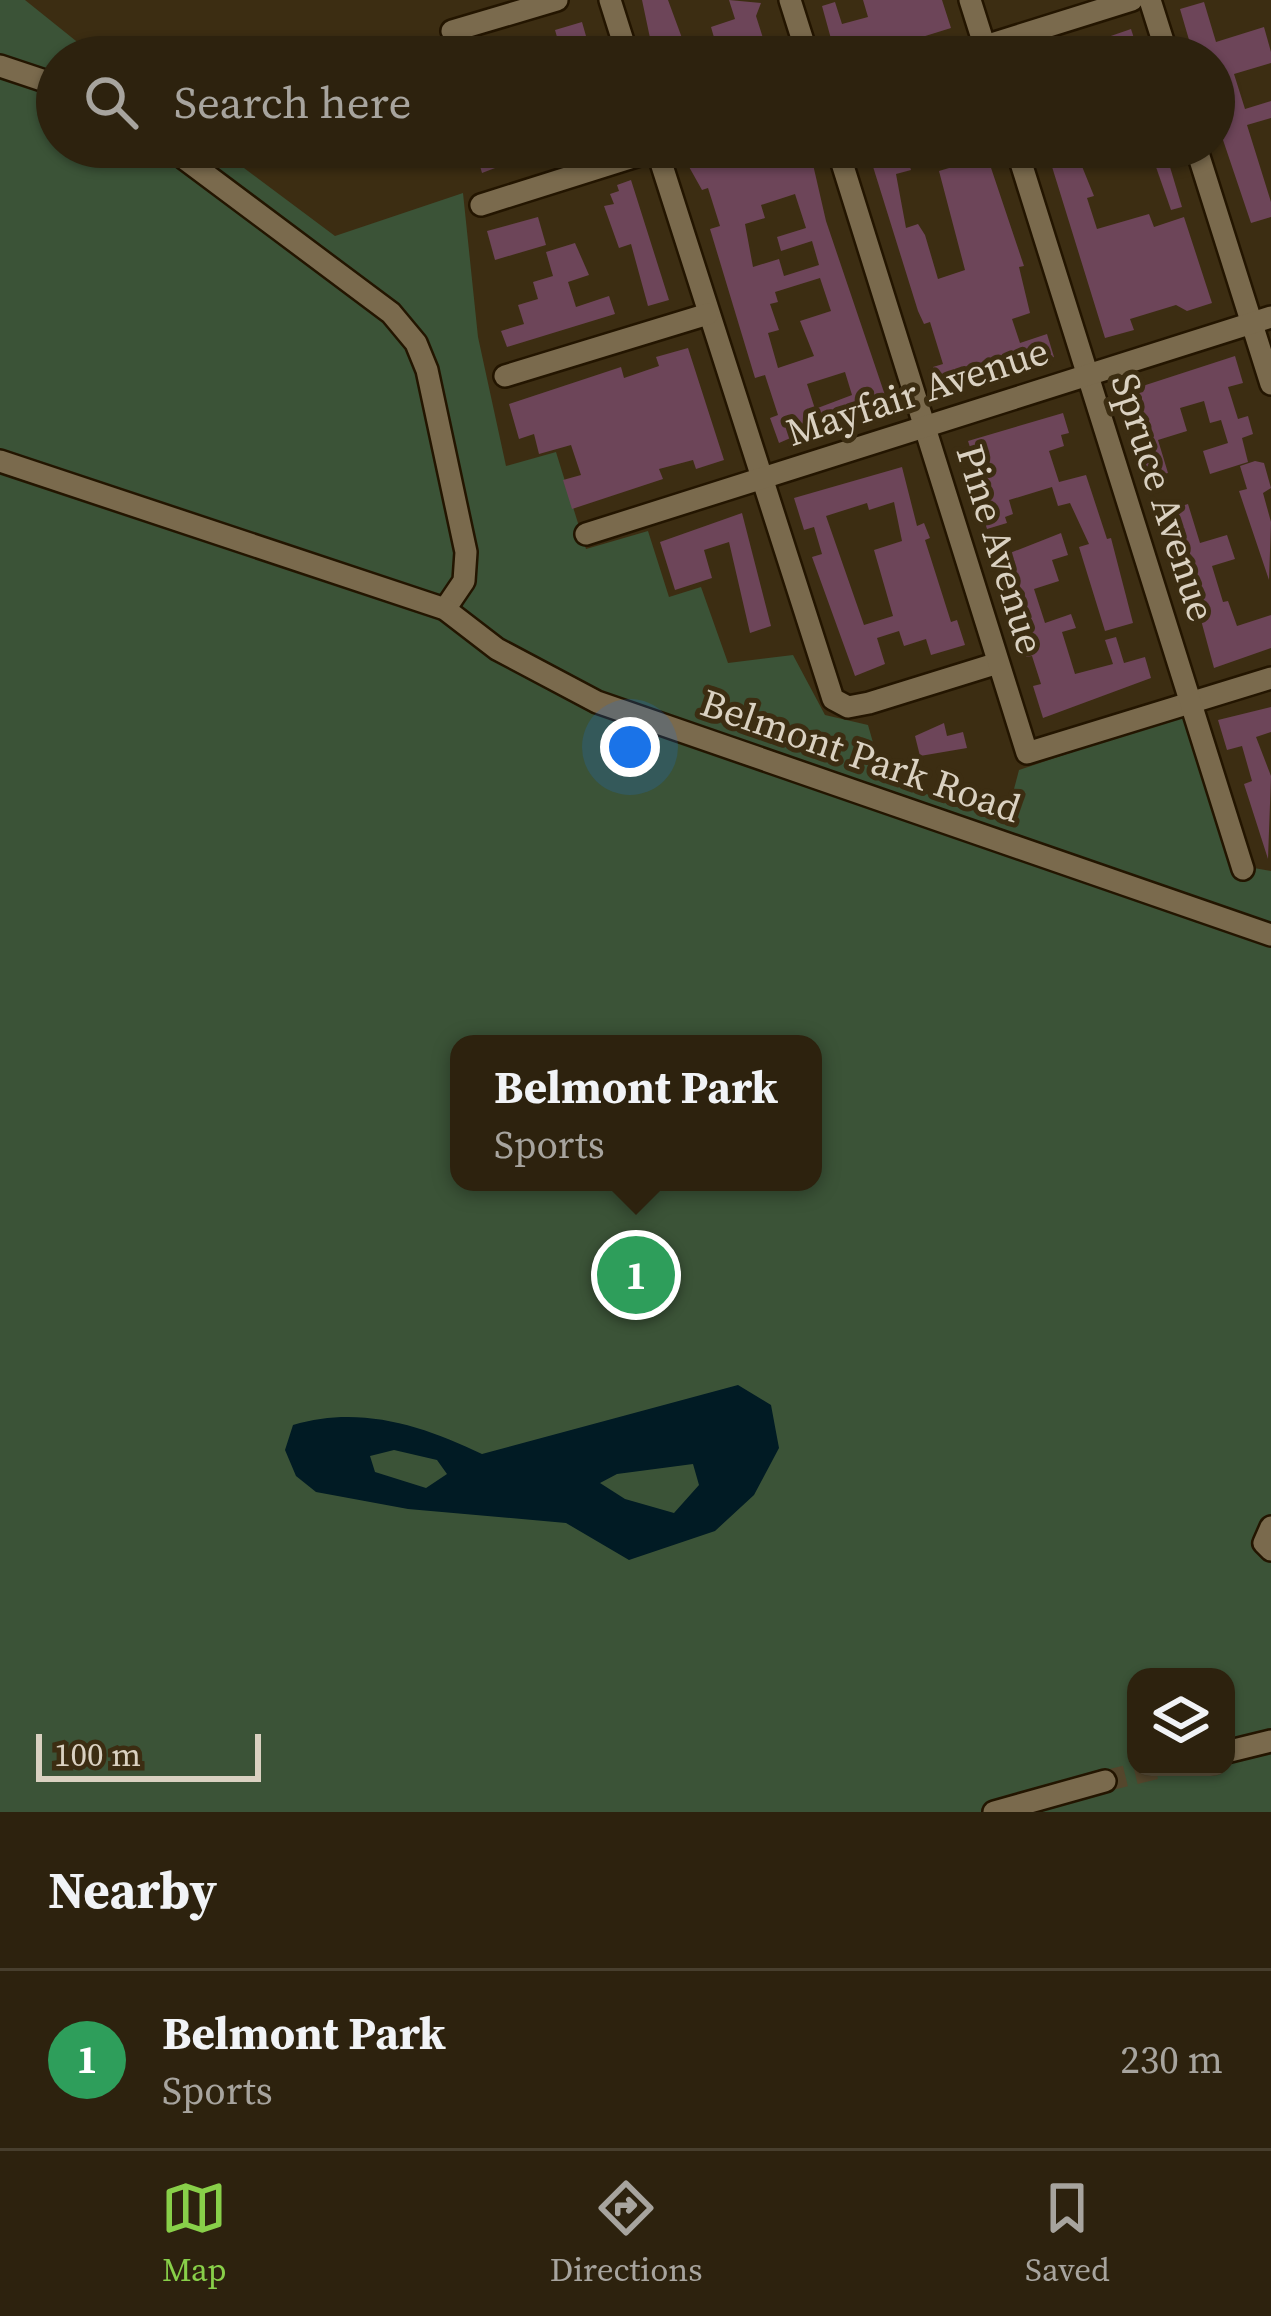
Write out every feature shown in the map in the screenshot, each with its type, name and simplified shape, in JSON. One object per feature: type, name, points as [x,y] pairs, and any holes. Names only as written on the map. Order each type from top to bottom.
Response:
[{"type":"street","points":[[452,32],[557,0]]},
{"type":"street","points":[[610,0],[621,36]]},
{"type":"street","points":[[790,0],[801,36]]},
{"type":"street","points":[[970,0],[981,36]]},
{"type":"street","points":[[1031,36],[1132,0]]},
{"type":"street","points":[[1150,0],[1161,36]]},
{"type":"street","points":[[0,66],[36,78]]},
{"type":"street","points":[[197,168],[391,313],[416,344],[431,387],[466,552],[464,581],[445,609]]},
{"type":"street","points":[[481,205],[597,168]]},
{"type":"street","points":[[665,168],[833,699],[848,707],[869,704],[998,663]]},
{"type":"street","name":"Pine Avenue","points":[[844,168],[1027,753],[1192,704]]},
{"type":"street","name":"Spruce Avenue","points":[[1023,168],[1243,869]]},
{"type":"street","points":[[1204,168],[1261,320],[1271,384]]},
{"type":"street","points":[[505,376],[708,314]]},
{"type":"street","name":"Mayfair Avenue","points":[[586,534],[1261,320]]},
{"type":"street","name":"Belmont Park Road","points":[[0,461],[445,609],[497,650],[597,702],[1271,935]]},
{"type":"street","points":[[1192,704],[1271,678]]},
{"type":"street","points":[[1271,1527],[1264,1543],[1271,1550]]},
{"type":"street","points":[[1235,1750],[1271,1741]]},
{"type":"street","points":[[994,1812],[1105,1781]]},
{"type":"green space","points":[[0,0],[25,0],[70,36],[36,36],[36,168],[244,168],[335,236],[463,193],[478,337],[506,466],[556,452],[586,549],[648,531],[669,597],[701,587],[728,663],[793,655],[825,715],[868,725],[884,781],[988,813],[1009,808],[1019,770],[1186,714],[1231,864],[1271,871],[1271,1812],[0,1812]]},
{"type":"water","points":[[738,1385],[771,1405],[779,1448],[754,1495],[715,1531],[629,1560],[566,1523],[408,1509],[316,1492],[296,1476],[285,1450],[293,1425],[342,1417],[413,1427],[482,1454]],"holes":[[[394,1450],[437,1460],[447,1474],[426,1488],[375,1472],[370,1456]],[[693,1464],[699,1485],[674,1513],[625,1499],[600,1483],[617,1474]]]},
{"type":"building","points":[[642,0],[668,0],[681,36],[650,36]]},
{"type":"building","points":[[729,0],[761,3],[756,16],[762,36],[714,36],[711,27],[735,19]]},
{"type":"building","points":[[863,0],[942,0],[951,28],[925,36],[830,36],[822,6],[835,2],[842,24],[868,17]]},
{"type":"building","points":[[1204,2],[1214,36],[1188,36],[1180,9]]},
{"type":"building","points":[[582,22],[586,36],[557,36],[555,30]]},
{"type":"building","points":[[1264,27],[1271,63],[1235,74],[1235,36]]},
{"type":"building","points":[[1235,77],[1245,109],[1271,101],[1271,118],[1247,125],[1271,202],[1271,217],[1251,223],[1232,168]]},
{"type":"building","points":[[690,168],[814,168],[826,221],[889,407],[862,417],[859,408],[779,443],[770,418],[778,415],[765,375],[755,378],[710,229],[720,226],[708,188],[702,190]],"holes":[[[795,194],[806,228],[777,237],[781,251],[812,241],[819,265],[784,276],[779,259],[753,267],[745,224],[765,218],[761,205]],[[820,278],[831,311],[800,321],[814,356],[778,368],[768,333],[779,330],[770,304],[778,302],[775,292]],[[845,372],[852,395],[815,409],[807,384]]]},
{"type":"building","points":[[873,168],[910,168],[896,174],[906,228],[918,224],[925,235],[938,279],[965,270],[939,171],[991,168],[1024,266],[1019,267],[1030,313],[1012,319],[1020,343],[1047,334],[1054,357],[1042,361],[1040,356],[943,390],[933,367],[943,364],[930,322],[924,324]]},
{"type":"building","points":[[1052,168],[1083,168],[1094,196],[1087,198],[1097,229],[1149,214],[1154,227],[1184,217],[1212,303],[1187,311],[1176,305],[1130,319],[1134,330],[1105,338]]},
{"type":"building","points":[[1156,168],[1170,168],[1182,207],[1171,210]]},
{"type":"building","points":[[631,180],[669,300],[648,306],[631,244],[619,248],[604,206],[614,204],[610,194],[619,191],[617,185]]},
{"type":"building","points":[[538,217],[546,245],[495,260],[487,231]]},
{"type":"building","points":[[575,243],[589,275],[568,282],[576,307],[609,296],[615,314],[507,347],[501,331],[524,324],[518,305],[538,299],[533,282],[553,276],[546,252]]},
{"type":"building","points":[[688,348],[724,460],[696,469],[693,460],[659,469],[663,479],[572,509],[563,480],[581,475],[571,445],[539,454],[534,434],[519,439],[509,404],[621,367],[624,378],[659,366],[656,357]]},
{"type":"building","points":[[1235,356],[1243,383],[1228,387],[1238,419],[1248,416],[1253,434],[1242,438],[1248,462],[1210,474],[1203,451],[1228,443],[1221,420],[1210,423],[1204,401],[1180,408],[1187,431],[1158,440],[1168,473],[1149,478],[1136,418],[1127,421],[1118,394]]},
{"type":"building","points":[[1063,413],[1069,433],[1061,435],[1064,446],[1049,451],[1059,482],[1086,475],[1107,539],[1111,538],[1133,623],[1105,631],[1079,547],[1089,544],[1070,503],[1058,506],[1052,487],[1009,500],[1013,514],[1005,517],[1007,523],[987,529],[970,474],[978,472],[968,441]]},
{"type":"building","points":[[1264,463],[1271,488],[1263,493],[1271,522],[1269,580],[1239,491],[1247,489],[1240,466]]},
{"type":"building","points":[[902,467],[917,526],[924,523],[951,622],[957,620],[965,645],[931,655],[926,639],[904,646],[899,631],[877,638],[885,664],[855,676],[812,557],[822,554],[814,527],[804,530],[794,498]],"holes":[[[894,502],[902,541],[874,550],[893,616],[864,625],[826,516],[867,503],[869,510]]]},
{"type":"building","points":[[1188,504],[1200,543],[1227,535],[1235,559],[1212,566],[1223,602],[1228,601],[1237,626],[1271,615],[1271,648],[1214,668],[1195,598],[1155,514]]},
{"type":"building","points":[[742,513],[771,626],[750,633],[729,542],[704,550],[712,578],[675,590],[660,542]]},
{"type":"building","points":[[1061,533],[1068,555],[1052,560],[1059,581],[1034,589],[1045,623],[1071,614],[1076,628],[1062,632],[1075,674],[1113,664],[1105,640],[1116,637],[1124,663],[1145,657],[1151,678],[1043,718],[1033,686],[1041,684],[1032,656],[1026,657],[1009,603],[1019,600],[1007,562],[1010,553]]},
{"type":"building","points":[[1271,707],[1271,732],[1256,737],[1271,776],[1268,859],[1244,784],[1252,781],[1242,746],[1227,750],[1218,720]]},
{"type":"building","points":[[944,723],[947,736],[963,732],[967,748],[920,756],[915,736]]},
{"type":"tunnel","points":[[1105,1781],[1127,1776]]},
{"type":"place","name":"Belmont Park","points":[[636,1275]]}]
